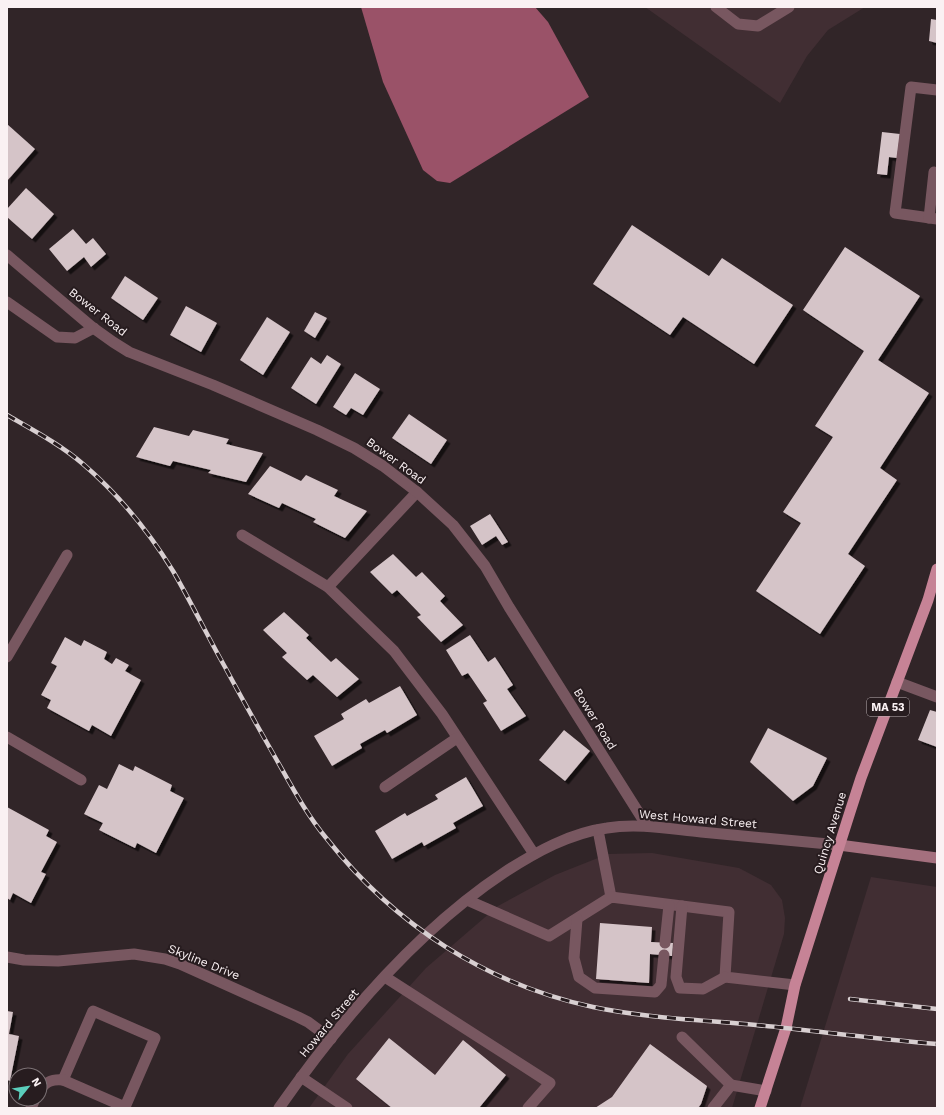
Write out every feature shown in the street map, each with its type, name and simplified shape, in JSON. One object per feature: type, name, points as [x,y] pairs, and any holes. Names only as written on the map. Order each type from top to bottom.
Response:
[{"type":"main road","name":"Quincy Avenue","points":[[760,1108],[786,1028],[795,985],[861,778],[928,600],[937,569]]},
{"type":"main road","points":[[839,845],[937,858]]},
{"type":"street","points":[[716,7],[738,24],[758,26],[789,7]]},
{"type":"street","points":[[934,172],[933,219],[895,213],[911,87],[937,90]]},
{"type":"street","name":"Bower Road","points":[[7,255],[94,328],[112,342],[129,352],[213,385],[317,430],[354,448],[383,466],[417,492],[453,525],[485,566],[647,826]]},
{"type":"street","points":[[7,302],[57,337],[75,338],[94,328]]},
{"type":"street","points":[[328,587],[417,492]]},
{"type":"street","points":[[242,535],[328,587],[394,651],[442,714],[534,854]]},
{"type":"street","points":[[7,657],[67,555]]},
{"type":"street","points":[[897,682],[937,697]]},
{"type":"street","points":[[7,737],[81,780]]},
{"type":"street","points":[[385,787],[457,738]]},
{"type":"street","name":"West Howard Street","points":[[403,958],[466,900],[534,854],[574,836],[608,828],[647,826],[839,845]]},
{"type":"street","points":[[598,830],[611,897]]},
{"type":"street","points":[[466,900],[549,936],[611,897],[729,912],[725,978]]},
{"type":"street","points":[[665,943],[669,905]]},
{"type":"street","points":[[682,906],[676,977],[680,988],[702,989],[725,978],[795,985]]},
{"type":"street","points":[[577,919],[574,958],[577,971],[579,977],[595,988],[655,992],[661,985],[664,955]]},
{"type":"street","name":"Skyline Drive","points":[[7,957],[24,960],[58,961],[134,954],[165,959],[180,964],[288,1012],[308,1022],[331,1038]]},
{"type":"street","name":"Howard Street","points":[[279,1108],[331,1038],[403,958]]},
{"type":"street","points":[[662,976],[676,977]]},
{"type":"street","points":[[385,977],[550,1083],[528,1108]]},
{"type":"street","points":[[48,1082],[63,1080],[125,1107],[155,1038],[93,1011],[63,1080]]},
{"type":"street","points":[[682,1037],[731,1085],[766,1091]]},
{"type":"street","points":[[301,1078],[347,1108]]},
{"type":"street","points":[[713,1108],[731,1085]]},
{"type":"shaded area","points":[[361,7],[535,7],[548,22],[589,97],[450,183],[437,181],[423,170],[383,82]]},
{"type":"shaded area","points":[[645,7],[865,7],[828,30],[807,56],[780,103]]},
{"type":"shaded area","points":[[652,853],[739,868],[771,885],[782,900],[785,918],[784,934],[732,1108],[309,1108],[348,1054],[426,968],[498,906],[555,875],[608,854]]},
{"type":"shaded area","points":[[871,877],[937,887],[937,1108],[800,1108]]},
{"type":"building","points":[[931,19],[937,20],[937,43],[929,41]]},
{"type":"building","points":[[7,124],[35,149],[7,181]]},
{"type":"building","points":[[882,132],[900,134],[897,158],[889,157],[887,175],[877,174]]},
{"type":"building","points":[[26,188],[54,214],[32,239],[7,217],[7,209]]},
{"type":"building","points":[[632,225],[709,276],[722,258],[793,305],[754,364],[683,317],[670,335],[593,284]]},
{"type":"building","points":[[73,229],[86,244],[93,238],[106,254],[91,267],[84,257],[67,271],[49,249]]},
{"type":"building","points":[[845,247],[920,296],[878,360],[929,393],[880,468],[897,480],[848,554],[865,566],[820,634],[756,591],[801,523],[783,512],[833,437],[815,426],[864,351],[803,310]]},
{"type":"building","points":[[125,276],[158,298],[143,320],[111,298]]},
{"type":"building","points":[[186,306],[217,323],[201,352],[170,335]]},
{"type":"building","points":[[315,312],[327,318],[315,338],[304,331]]},
{"type":"building","points":[[267,317],[290,332],[263,375],[240,360]]},
{"type":"building","points":[[327,355],[341,364],[316,404],[291,388],[311,357],[321,364]]},
{"type":"building","points":[[355,373],[380,389],[363,415],[351,408],[346,415],[333,407]]},
{"type":"building","points":[[409,414],[447,440],[431,464],[392,438]]},
{"type":"building","points":[[154,427],[189,436],[193,430],[229,439],[226,444],[263,453],[246,482],[208,473],[211,470],[173,461],[170,466],[136,457]]},
{"type":"building","points":[[270,466],[301,481],[306,475],[338,490],[334,496],[367,511],[345,538],[313,522],[316,519],[282,503],[279,508],[248,494]]},
{"type":"building","points":[[490,514],[508,542],[502,545],[496,536],[482,545],[470,526]]},
{"type":"building","points":[[393,554],[416,577],[422,572],[445,596],[440,601],[463,625],[441,642],[417,617],[421,615],[397,590],[392,594],[370,572]]},
{"type":"building","points":[[284,612],[309,635],[306,638],[331,662],[336,658],[359,679],[337,697],[313,675],[307,680],[282,657],[287,653],[263,630]]},
{"type":"building","points":[[470,635],[488,662],[495,657],[513,685],[507,689],[526,716],[501,731],[483,703],[487,701],[468,673],[462,676],[446,650]]},
{"type":"building","points":[[65,637],[81,646],[84,640],[107,652],[104,659],[112,664],[116,658],[129,665],[125,671],[141,680],[111,736],[92,725],[89,731],[47,708],[51,700],[41,695],[57,666],[51,663]]},
{"type":"building","points":[[400,686],[417,715],[387,733],[385,730],[360,744],[362,748],[332,766],[314,736],[344,719],[341,714],[366,699],[369,703]]},
{"type":"building","points":[[930,710],[937,712],[937,747],[918,740]]},
{"type":"building","points":[[768,728],[827,758],[813,786],[793,801],[750,762]]},
{"type":"building","points":[[564,730],[590,751],[565,781],[539,760]]},
{"type":"building","points":[[119,764],[133,771],[135,766],[172,785],[170,791],[184,798],[156,853],[137,843],[135,848],[99,830],[103,823],[84,814],[99,785],[107,789]]},
{"type":"building","points":[[466,777],[483,806],[453,823],[456,828],[424,846],[422,842],[392,859],[375,831],[405,813],[407,816],[438,799],[435,795]]},
{"type":"building","points":[[7,807],[49,830],[46,836],[57,842],[41,872],[46,874],[31,903],[13,893],[10,900],[7,898]]},
{"type":"building","points":[[600,923],[652,927],[651,942],[673,943],[672,956],[650,954],[649,983],[596,979]]},
{"type":"building","points":[[7,1011],[13,1012],[9,1034],[19,1036],[13,1067],[8,1067],[7,1080]]},
{"type":"building","points":[[389,1038],[435,1075],[463,1040],[506,1075],[479,1108],[392,1108],[356,1079]]},
{"type":"building","points":[[650,1044],[707,1086],[701,1104],[698,1108],[595,1108],[612,1097]]},
{"type":"railway","points":[[7,415],[66,450],[96,476],[132,514],[154,542],[173,571],[237,690],[287,778],[319,829],[354,870],[382,898],[413,924],[445,947],[516,983],[554,997],[613,1011],[937,1044]]},
{"type":"railway","points":[[850,999],[937,1009]]}]
